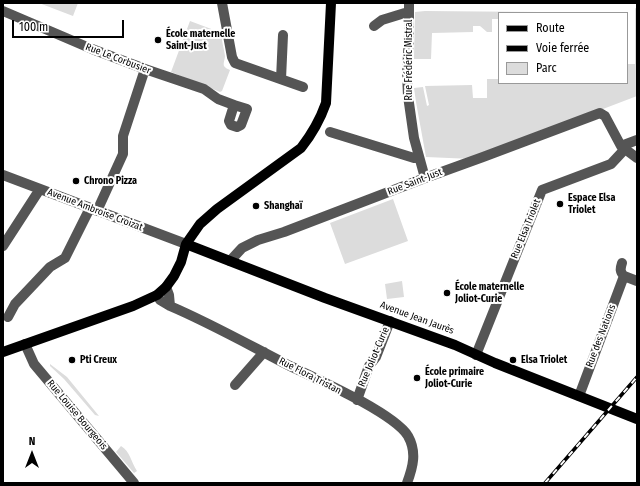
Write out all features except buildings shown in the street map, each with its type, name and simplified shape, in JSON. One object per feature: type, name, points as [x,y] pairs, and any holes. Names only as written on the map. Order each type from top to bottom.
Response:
[{"type":"main road","points":[[3,352],[129,308],[157,295],[166,288],[181,262],[186,244],[200,224],[258,178],[301,148],[312,134],[326,103],[331,3]]},
{"type":"main road","name":"Avenue Jean Jaurès","points":[[186,244],[310,292],[455,345],[637,419]]},
{"type":"street","points":[[222,3],[232,56],[235,63],[303,86]]},
{"type":"street","name":"Rue Frédéric Mistral","points":[[374,26],[382,20],[409,8],[407,73],[408,96],[414,138],[425,178]]},
{"type":"street","name":"Rue Le Corbusier","points":[[3,10],[92,49],[204,89],[218,99],[234,105]]},
{"type":"street","points":[[281,79],[283,35]]},
{"type":"street","points":[[8,317],[15,304],[50,267],[65,258],[93,209],[123,154],[123,136],[145,69]]},
{"type":"street","name":"Rue Saint-Just","points":[[230,261],[242,248],[258,240],[381,196],[425,178],[600,113],[605,116],[623,148]]},
{"type":"street","points":[[330,132],[414,158],[419,157]]},
{"type":"street","points":[[637,140],[623,148],[637,158]]},
{"type":"street","name":"Rue Elsa Triolet","points":[[476,354],[542,190],[611,164],[623,148]]},
{"type":"street","name":"Avenue Ambroise Croizat","points":[[3,175],[186,244]]},
{"type":"street","points":[[3,246],[40,189]]},
{"type":"street","name":"Rue des Nations","points":[[579,396],[624,276],[620,269],[622,263]]},
{"type":"street","points":[[624,276],[637,281]]},
{"type":"street","points":[[166,288],[169,295],[170,306]]},
{"type":"street","name":"Rue Flora Tristan","points":[[157,295],[160,300],[170,306],[357,400]]},
{"type":"street","name":"Rue Joliot-Curie","points":[[390,321],[376,357],[369,366],[357,400],[401,427],[407,435],[412,446],[414,458],[407,483]]},
{"type":"street","name":"Rue Louise Bourgeois","points":[[25,344],[34,364],[134,483]]},
{"type":"street","points":[[235,384],[264,352]]},
{"type":"green space","points":[[39,3],[78,3],[73,16]]},
{"type":"green space","points":[[635,8],[637,9],[637,96],[472,159],[426,157],[414,88],[423,87],[427,106],[429,105],[425,86],[472,85],[473,98],[487,98],[487,79],[498,79],[498,84],[628,84],[628,64],[635,64]]},
{"type":"green space","points":[[425,11],[539,12],[498,12],[498,19],[492,19],[492,32],[487,32],[480,26],[473,26],[473,32],[432,33],[431,59],[414,59],[415,12]]},
{"type":"green space","points":[[190,21],[222,33],[225,56],[224,66],[230,70],[222,91],[220,92],[171,72]]},
{"type":"green space","points":[[393,199],[408,241],[345,264],[330,223]]},
{"type":"green space","points":[[402,281],[404,297],[387,299],[385,284]]},
{"type":"green space","points":[[50,364],[67,377],[99,416],[95,415],[64,379],[50,366]]},
{"type":"green space","points":[[121,446],[128,454],[137,471],[134,473],[116,452]]},
{"type":"railway","points":[[545,483],[637,377]]},
{"type":"place","name":"École maternelle Saint-Just","points":[[158,40]]},
{"type":"place","name":"Chrono Pizza","points":[[76,181]]},
{"type":"place","name":"Espace Elsa Triolet","points":[[560,204]]},
{"type":"place","name":"Shanghaï","points":[[256,206]]},
{"type":"place","name":"École maternelle Joliot-Curie","points":[[447,293]]},
{"type":"place","name":"Pti Creux","points":[[72,360]]},
{"type":"place","name":"Elsa Triolet","points":[[513,360]]},
{"type":"place","name":"École primaire Joliot-Curie","points":[[417,378]]}]
